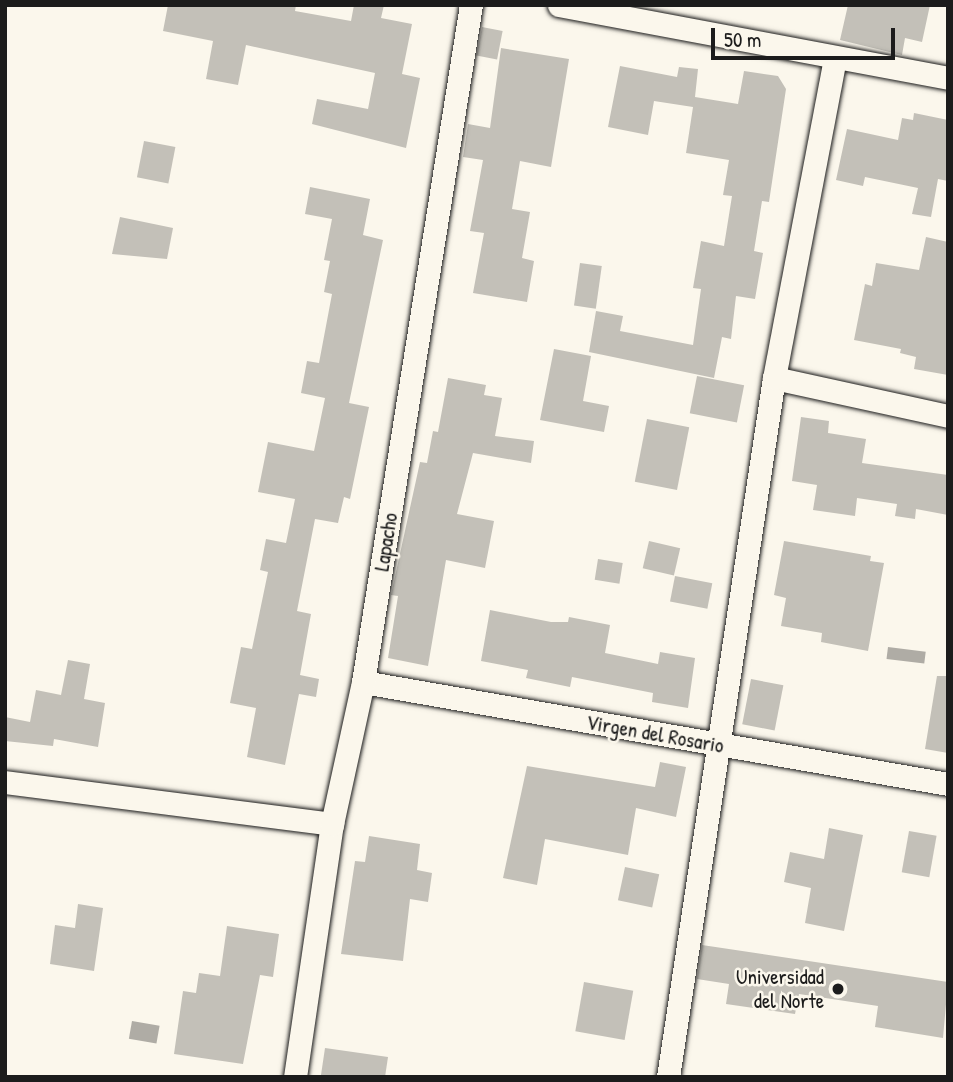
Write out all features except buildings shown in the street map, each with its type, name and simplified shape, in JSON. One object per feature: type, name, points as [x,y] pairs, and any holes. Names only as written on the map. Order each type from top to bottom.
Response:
[{"type":"street","name":"Lapacho","points":[[295,1077],[332,824],[363,682],[471,5]]},
{"type":"street","points":[[559,5],[835,59],[948,78]]},
{"type":"street","points":[[668,1077],[721,745],[774,379],[835,59]]},
{"type":"street","points":[[774,379],[948,416]]},
{"type":"street","name":"Virgen del Rosario","points":[[363,682],[948,784]]},
{"type":"street","points":[[5,782],[332,824]]},
{"type":"shaded area","points":[[888,647],[926,652],[924,664],[887,659]]},
{"type":"shaded area","points":[[132,1021],[160,1026],[156,1044],[129,1039]]},
{"type":"place","name":"Universidad del Norte","points":[[838,989]]}]
